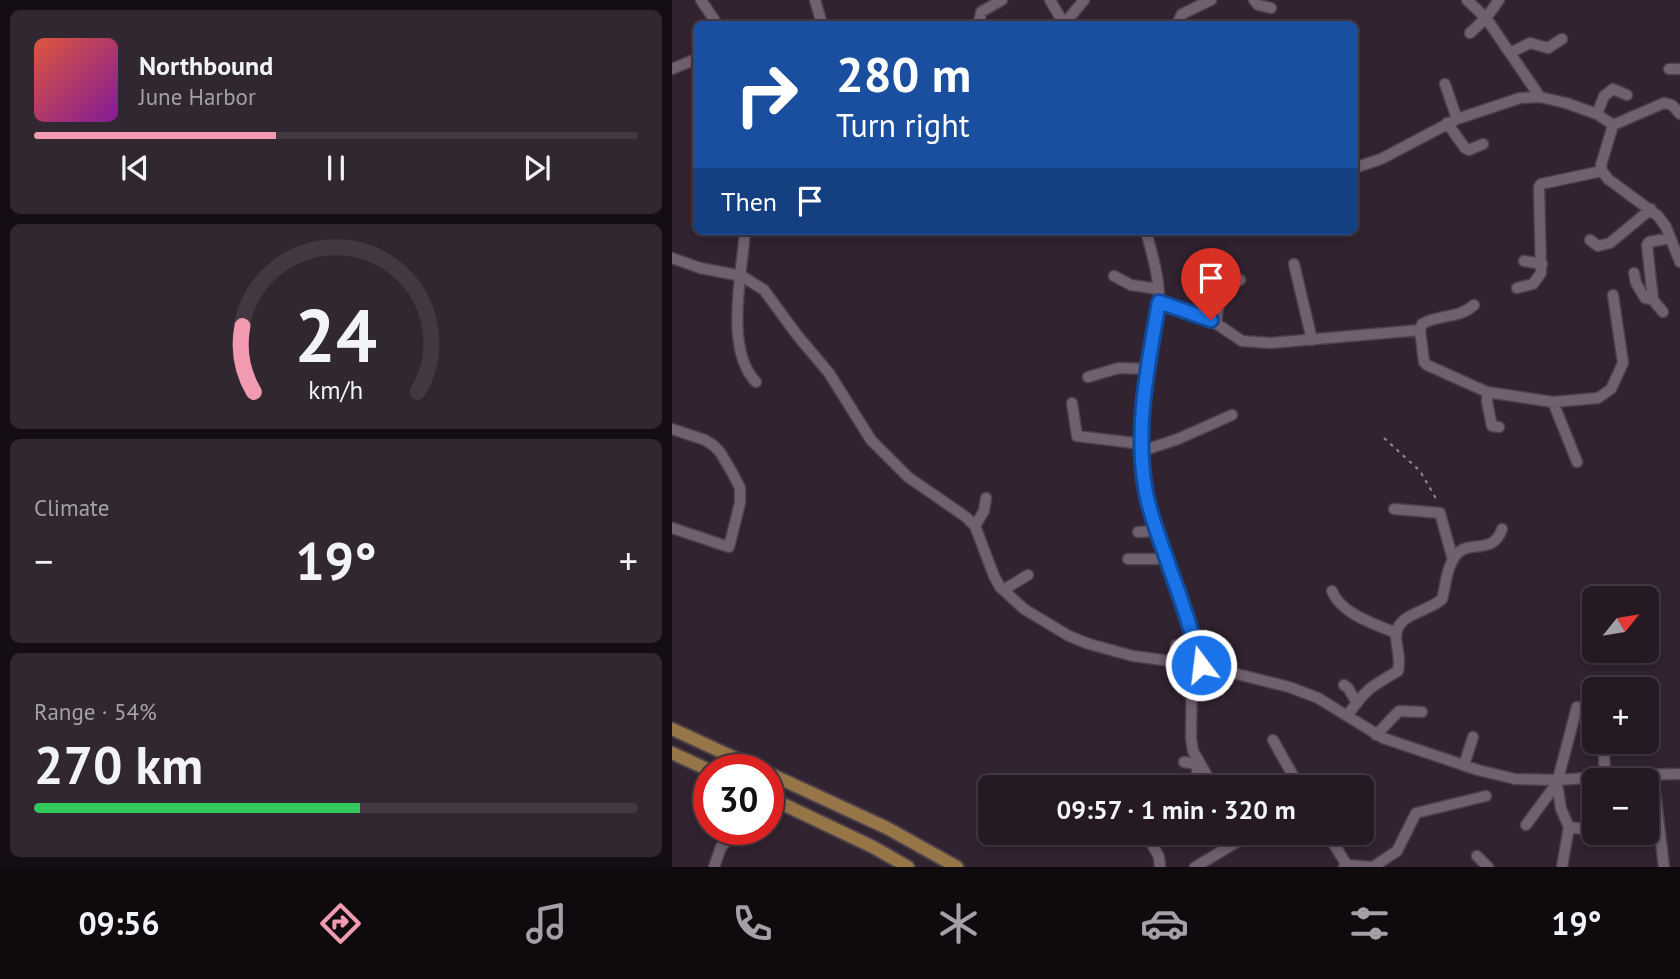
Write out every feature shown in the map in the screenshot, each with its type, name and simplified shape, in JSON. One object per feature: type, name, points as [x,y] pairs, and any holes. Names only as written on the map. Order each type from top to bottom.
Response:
[{"type":"main road","points":[[672,729],[726,754]]},
{"type":"main road","points":[[672,753],[693,763]]},
{"type":"main road","points":[[784,780],[887,828],[957,867]]},
{"type":"main road","points":[[784,805],[873,847],[908,867]]},
{"type":"street","points":[[701,0],[714,21]]},
{"type":"street","points":[[815,0],[821,21]]},
{"type":"street","points":[[980,21],[981,12],[1002,0]]},
{"type":"street","points":[[1050,0],[1062,21]]},
{"type":"street","points":[[1066,21],[1084,0]]},
{"type":"street","points":[[1178,21],[1182,14],[1210,0]]},
{"type":"street","points":[[1254,0],[1258,5],[1271,8]]},
{"type":"street","points":[[1467,0],[1486,18],[1540,97]]},
{"type":"street","points":[[1470,33],[1486,18],[1499,0]]},
{"type":"street","points":[[1510,53],[1530,43],[1548,48],[1562,39]]},
{"type":"street","points":[[672,69],[693,60]]},
{"type":"street","points":[[1445,84],[1452,121],[1465,148],[1469,150],[1483,144]]},
{"type":"street","points":[[1597,114],[1608,92],[1613,89],[1627,95]]},
{"type":"street","points":[[1358,167],[1381,159],[1452,121],[1520,98],[1540,97],[1566,103],[1597,114],[1613,125]]},
{"type":"street","points":[[1680,114],[1676,102],[1664,103],[1613,125],[1601,165],[1608,179],[1651,209],[1666,228],[1680,262]]},
{"type":"street","points":[[1517,288],[1533,284],[1541,272],[1541,184],[1602,171]]},
{"type":"street","points":[[1590,240],[1598,246],[1610,243],[1651,209]]},
{"type":"street","points":[[745,235],[738,336],[746,369],[756,382]]},
{"type":"street","points":[[1147,235],[1155,261],[1159,302],[1147,369],[1142,447],[1145,491],[1190,624],[1196,665],[1191,738],[1197,775]]},
{"type":"street","points":[[1663,312],[1653,300],[1647,245],[1649,242],[1670,238]]},
{"type":"street","points":[[672,258],[700,268],[742,276],[764,290],[829,373],[857,421],[884,454],[908,477],[975,526],[994,576],[1003,590],[1024,608],[1088,644],[1133,656],[1196,665],[1289,687],[1318,698],[1376,735],[1464,765],[1516,779],[1557,782],[1582,779]]},
{"type":"street","points":[[1524,261],[1542,264]]},
{"type":"street","points":[[1294,264],[1312,340]]},
{"type":"street","points":[[1634,273],[1636,283],[1645,298],[1653,300]]},
{"type":"street","points":[[1114,276],[1131,285],[1158,289]]},
{"type":"street","points":[[1216,322],[1221,286],[1240,280]]},
{"type":"street","points":[[1474,305],[1461,314],[1424,322],[1420,330],[1424,362],[1427,366],[1487,392],[1553,402],[1598,398],[1611,389],[1623,363],[1613,295]]},
{"type":"street","points":[[1159,302],[1216,322],[1237,339],[1248,342],[1312,340],[1420,330]]},
{"type":"street","points":[[1088,377],[1119,368],[1147,369]]},
{"type":"street","points":[[1487,392],[1490,421],[1492,426],[1499,427]]},
{"type":"street","points":[[1553,402],[1577,462]]},
{"type":"street","points":[[1072,403],[1077,436],[1142,447],[1178,439],[1232,415]]},
{"type":"street","points":[[672,429],[705,440],[720,452],[741,494],[729,547],[672,528]]},
{"type":"street","points":[[975,526],[984,511],[986,498]]},
{"type":"street","points":[[1394,509],[1440,513],[1453,560]]},
{"type":"street","points":[[1347,716],[1379,680],[1398,671],[1400,663],[1396,632],[1403,620],[1442,599],[1453,560],[1460,551],[1489,545],[1497,539],[1502,529]]},
{"type":"street","points":[[1138,532],[1157,531]]},
{"type":"street","points":[[1128,559],[1167,559]]},
{"type":"street","points":[[1003,590],[1028,575]]},
{"type":"street","points":[[1332,591],[1335,598],[1357,616],[1396,632]]},
{"type":"street","points":[[1175,645],[1175,662]]},
{"type":"street","points":[[1344,685],[1357,703]]},
{"type":"street","points":[[1526,825],[1557,782],[1577,707]]},
{"type":"street","points":[[1376,735],[1399,711],[1422,712]]},
{"type":"street","points":[[1464,765],[1473,737]]},
{"type":"street","points":[[1273,740],[1293,775]]},
{"type":"street","points":[[1604,755],[1605,768]]},
{"type":"street","points":[[1184,762],[1196,761]]},
{"type":"street","points":[[1196,761],[1205,775]]},
{"type":"street","points":[[1659,775],[1680,774]]},
{"type":"street","points":[[1557,782],[1561,809],[1569,827],[1562,867]]},
{"type":"street","points":[[1334,845],[1346,866],[1371,867],[1397,851],[1416,813],[1486,796]]},
{"type":"street","points":[[1659,825],[1664,867]]},
{"type":"street","points":[[1569,827],[1582,829]]},
{"type":"street","points":[[714,867],[723,845]]},
{"type":"street","points":[[1152,845],[1159,857],[1160,867]]},
{"type":"street","points":[[1195,867],[1229,845]]},
{"type":"street","points":[[1477,856],[1488,867]]},
{"type":"path","points":[[1384,438],[1420,471],[1434,491],[1440,513]]},
{"type":"route","points":[[1201,665],[1145,491],[1142,416],[1159,302],[1211,320]]}]
